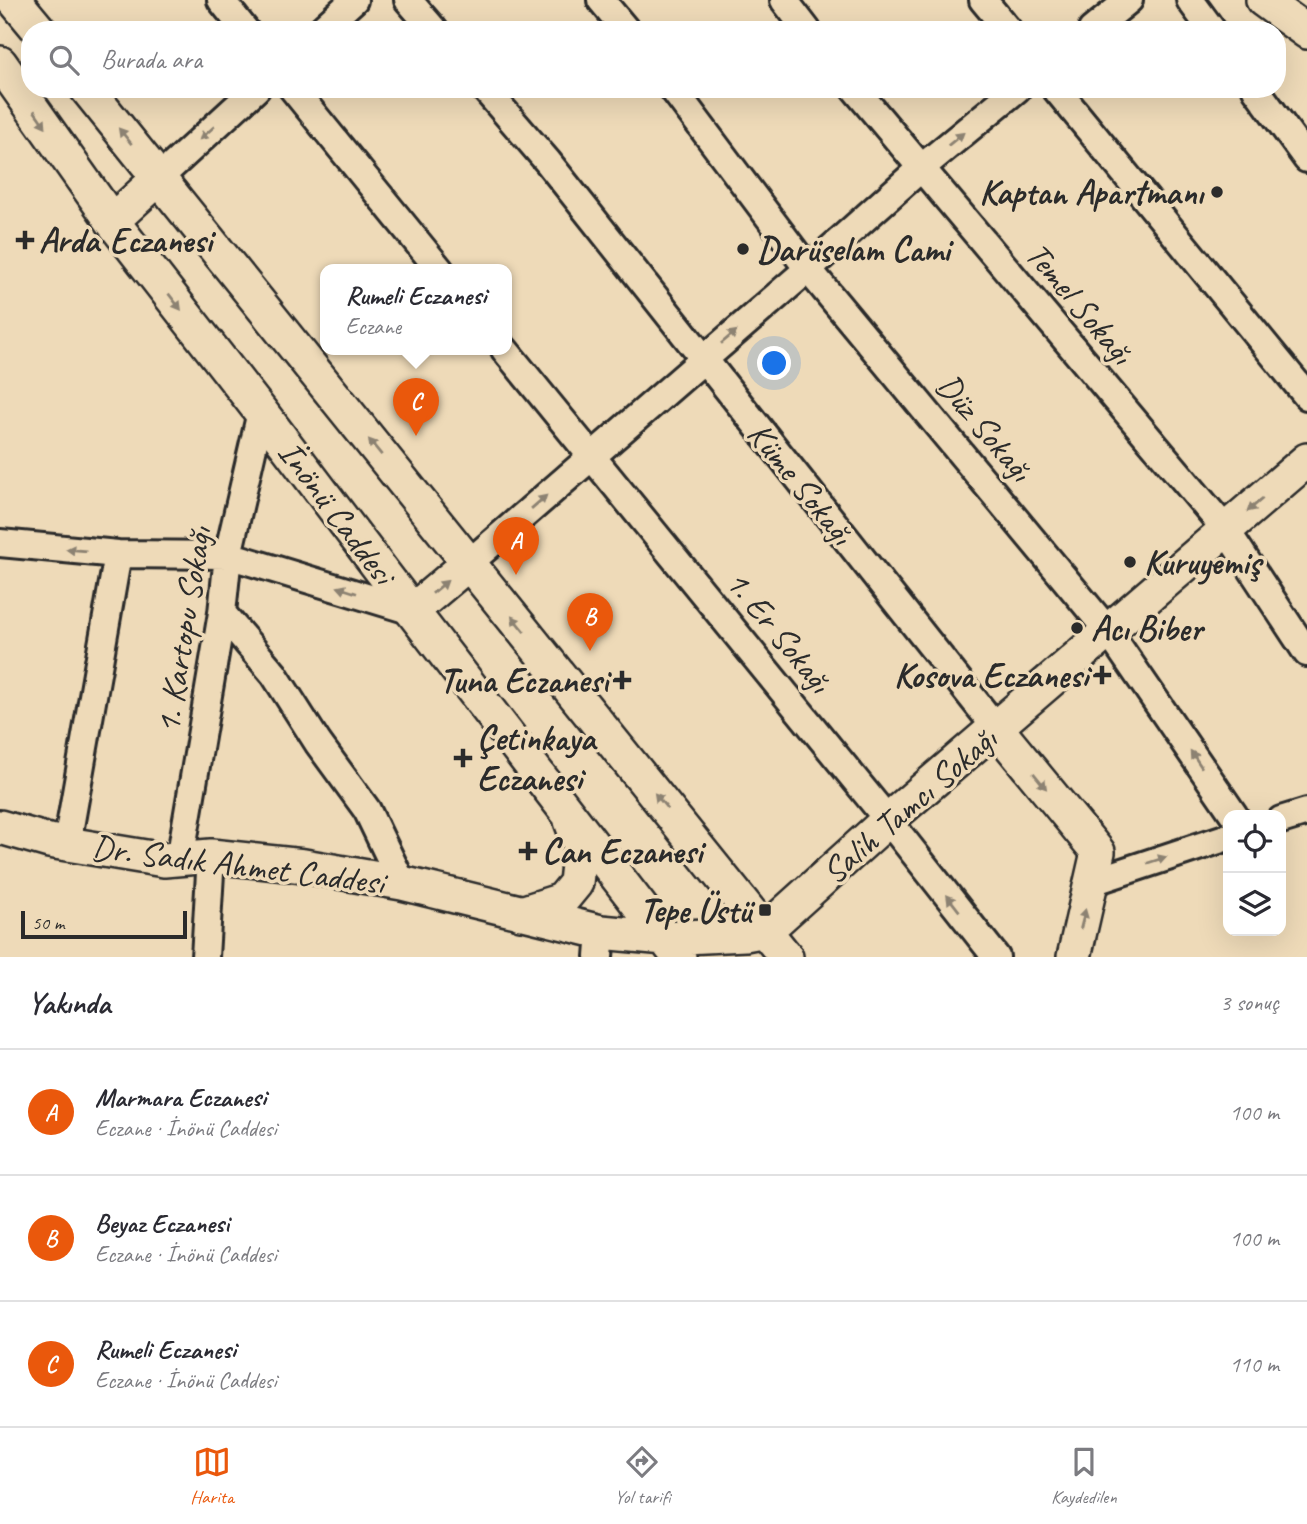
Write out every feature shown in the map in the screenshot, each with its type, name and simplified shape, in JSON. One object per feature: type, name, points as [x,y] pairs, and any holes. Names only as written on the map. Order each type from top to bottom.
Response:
[{"type":"street","points":[[15,0],[32,21]]},
{"type":"street","points":[[221,0],[238,21]]},
{"type":"street","points":[[331,21],[354,0]]},
{"type":"street","points":[[408,0],[426,21]]},
{"type":"street","points":[[601,0],[618,21]]},
{"type":"street","points":[[784,0],[800,21]]},
{"type":"street","points":[[984,0],[1000,21]]},
{"type":"street","points":[[1102,21],[1129,0]]},
{"type":"street","points":[[1190,0],[1205,21]]},
{"type":"street","points":[[1274,4],[1307,32]]},
{"type":"street","name":"İnönü Caddesi","points":[[5,81],[672,948]]},
{"type":"street","name":"İnönü Caddesi","points":[[94,98],[469,563],[769,944],[786,957]]},
{"type":"street","points":[[112,221],[246,98]]},
{"type":"street","points":[[300,98],[435,264]]},
{"type":"street","name":"Küme Sokağı","points":[[493,98],[548,162],[702,359],[1098,852],[1092,882]]},
{"type":"street","name":"Düz Sokağı","points":[[680,98],[808,269],[1108,631],[1231,810]]},
{"type":"street","name":"Temel Sokağı","points":[[863,98],[1226,530],[1307,653]]},
{"type":"street","points":[[0,544],[118,554],[228,555],[412,611],[921,168],[1006,98]]},
{"type":"street","points":[[1063,98],[1307,396]]},
{"type":"street","points":[[1263,98],[1307,159]]},
{"type":"street","name":"1. Er Sokağı","points":[[509,355],[888,820],[996,957]]},
{"type":"street","name":"1. Kartopu Sokağı","points":[[205,957],[196,858],[228,555],[261,412]]},
{"type":"street","name":"Salih Tamcı Sokağı","points":[[769,944],[888,820],[1307,460]]},
{"type":"street","points":[[67,844],[118,554]]},
{"type":"street","points":[[222,613],[274,674],[318,743],[367,810],[402,883]]},
{"type":"street","points":[[519,913],[544,908],[562,900],[576,883],[580,845],[568,812]]},
{"type":"street","points":[[1286,818],[1307,812]]},
{"type":"street","name":"Dr. Sadık Ahmet Caddesi","points":[[0,827],[67,844],[164,860],[196,858],[304,866],[402,883],[519,913],[600,945],[672,948],[745,934],[769,944]]},
{"type":"street","points":[[1074,957],[1092,882],[1223,838]]},
{"type":"place","name":"Kaptan Apartmanı","points":[[1217,192]]},
{"type":"place","name":"Arda Eczanesi","points":[[25,240]]},
{"type":"place","name":"Darüselam Cami","points":[[743,249]]},
{"type":"place","name":"Rumeli Eczanesi","points":[[416,436]]},
{"type":"place","name":"Kuruyemiş","points":[[1130,562]]},
{"type":"place","name":"Marmara Eczanesi","points":[[516,575]]},
{"type":"place","name":"Acı Biber","points":[[1077,628]]},
{"type":"place","name":"Beyaz Eczanesi","points":[[590,651]]},
{"type":"place","name":"Kosova Eczanesi","points":[[1102,675]]},
{"type":"place","name":"Tuna Eczanesi","points":[[622,680]]},
{"type":"place","name":"Çetinkaya Eczanesi","points":[[463,758]]},
{"type":"place","name":"Can Eczanesi","points":[[528,851]]},
{"type":"place","name":"Tepe Üstü","points":[[765,910]]}]
